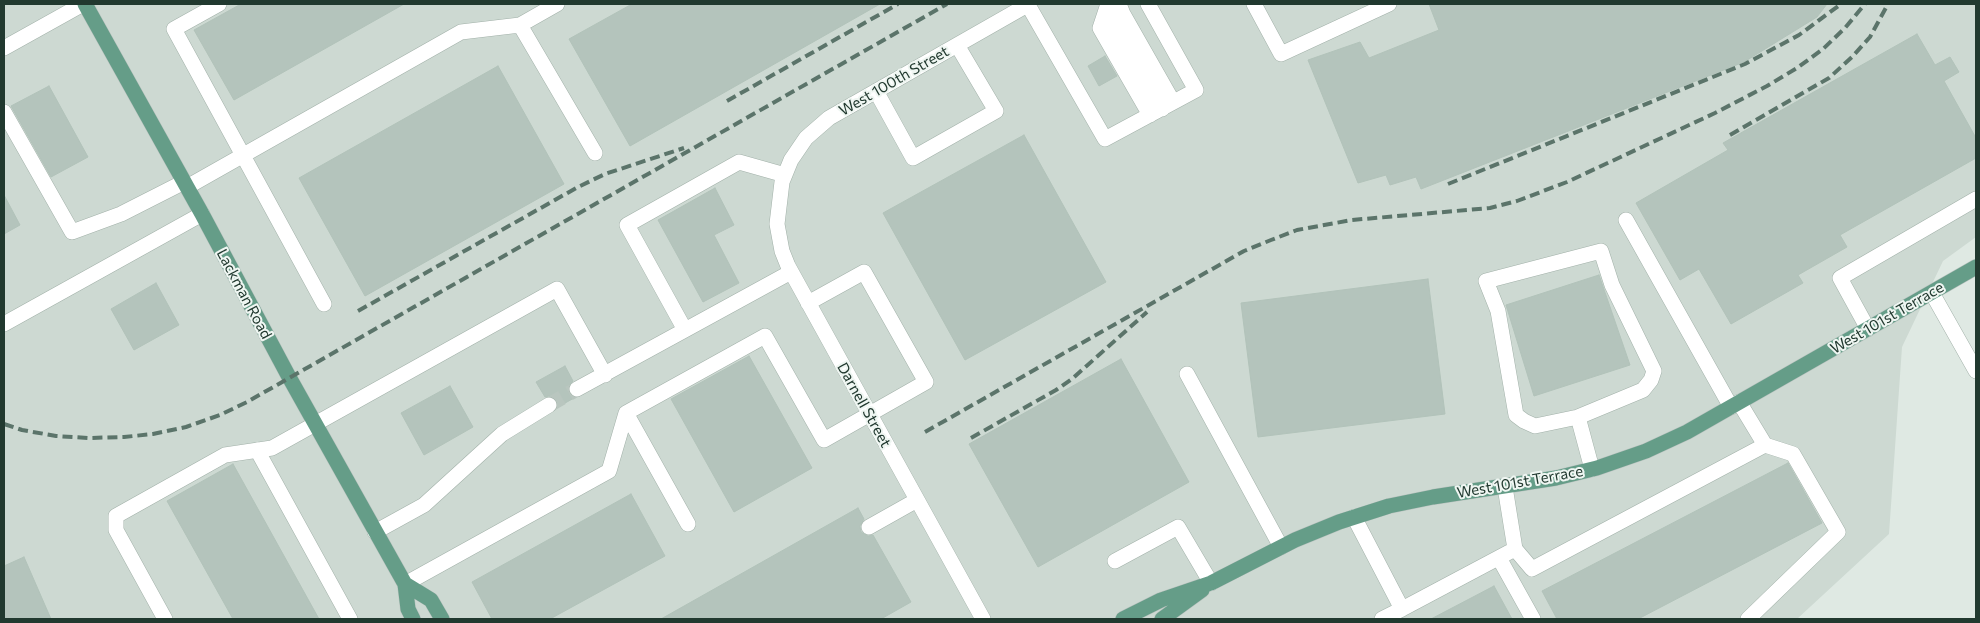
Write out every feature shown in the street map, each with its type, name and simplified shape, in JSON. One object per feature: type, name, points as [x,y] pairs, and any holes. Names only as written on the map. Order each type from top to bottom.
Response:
[{"type":"main road","name":"Lackman Road","points":[[84,4],[202,214],[315,424],[405,584],[408,609],[413,619]]},
{"type":"main road","name":"West 101st Terrace","points":[[1123,619],[1161,600],[1211,583],[1281,547],[1354,517],[1390,506],[1424,499],[1556,478],[1592,469],[1646,451],[1687,432],[1976,267]]},
{"type":"main road","name":"West 101st Terrace","points":[[1162,619],[1211,583]]},
{"type":"main road","name":"Lackman Road","points":[[405,584],[431,600],[442,619]]},
{"type":"street","points":[[4,48],[84,4]]},
{"type":"street","points":[[218,4],[174,29],[324,304]]},
{"type":"street","points":[[4,112],[72,232],[121,214],[185,185],[243,155],[461,32],[520,25],[557,4]]},
{"type":"street","points":[[1029,4],[1106,140],[1196,90],[1148,4]]},
{"type":"street","name":"West 100th Street","points":[[784,178],[791,160],[806,138],[829,118],[1029,4]]},
{"type":"street","points":[[1108,4],[1100,28],[1162,109]]},
{"type":"street","points":[[1112,4],[1111,22],[1162,109]]},
{"type":"street","points":[[1119,4],[1162,109]]},
{"type":"street","points":[[1254,4],[1281,54],[1389,4]]},
{"type":"street","points":[[520,25],[596,153]]},
{"type":"street","points":[[876,92],[913,158],[996,111],[957,45]]},
{"type":"street","points":[[686,330],[627,225],[739,162],[784,178]]},
{"type":"street","name":"Darnell Street","points":[[784,178],[777,224],[782,250],[791,272],[983,619]]},
{"type":"street","points":[[1868,329],[1840,278],[1976,199]]},
{"type":"street","points":[[4,324],[202,214]]},
{"type":"street","points":[[1626,220],[1735,405],[1766,445],[1793,454],[1838,532],[1748,619]]},
{"type":"street","points":[[1600,251],[1612,285],[1654,371],[1651,380],[1643,390],[1578,417],[1536,426],[1516,415],[1498,312],[1486,281],[1600,251]]},
{"type":"street","points":[[577,389],[791,272]]},
{"type":"street","points":[[405,584],[609,471],[626,413],[765,336],[824,440],[926,382],[864,272],[808,303]]},
{"type":"street","points":[[165,619],[116,530],[116,516],[225,455],[272,448],[556,289],[605,375]]},
{"type":"street","points":[[1932,292],[1976,371]]},
{"type":"street","points":[[1187,374],[1281,547]]},
{"type":"street","points":[[375,532],[424,505],[502,434],[549,405]]},
{"type":"street","points":[[626,413],[688,524]]},
{"type":"street","points":[[1578,417],[1592,469]]},
{"type":"street","points":[[1505,487],[1515,549],[1532,570],[1766,445]]},
{"type":"street","points":[[257,450],[350,619]]},
{"type":"street","points":[[869,528],[917,500]]},
{"type":"street","points":[[1354,517],[1402,609]]},
{"type":"street","points":[[1115,561],[1178,527],[1211,583]]},
{"type":"street","points":[[1382,619],[1515,549]]},
{"type":"street","points":[[1499,558],[1534,619]]},
{"type":"shaded area","points":[[4,4],[1976,4],[1976,237],[1943,261],[1902,347],[1889,534],[1797,619],[4,619]]},
{"type":"building","points":[[241,4],[404,4],[234,100],[194,30]]},
{"type":"building","points":[[632,4],[880,4],[630,146],[569,39]]},
{"type":"building","points":[[1429,4],[1827,4],[1817,17],[1744,62],[1421,189],[1416,177],[1390,185],[1386,175],[1358,183],[1308,60],[1360,42],[1369,58],[1439,30]]},
{"type":"building","points":[[1917,34],[1935,65],[1950,57],[1959,72],[1944,81],[1976,138],[1976,158],[1840,235],[1847,247],[1798,275],[1803,283],[1731,324],[1699,269],[1680,280],[1636,203],[1728,150],[1723,143]]},
{"type":"building","points":[[1105,56],[1117,76],[1099,86],[1088,66]]},
{"type":"building","points":[[498,66],[564,184],[365,296],[299,178]]},
{"type":"building","points":[[49,86],[88,157],[51,177],[11,106]]},
{"type":"building","points":[[1024,135],[1106,282],[965,360],[883,213]]},
{"type":"building","points":[[715,188],[734,225],[714,235],[739,283],[703,302],[658,220]]},
{"type":"building","points":[[4,195],[20,225],[4,234]]},
{"type":"building","points":[[1599,275],[1630,365],[1534,396],[1506,305]]},
{"type":"building","points":[[1428,279],[1445,414],[1258,437],[1241,303]]},
{"type":"building","points":[[156,283],[179,325],[134,350],[111,309]]},
{"type":"building","points":[[749,356],[812,468],[734,512],[671,399]]},
{"type":"building","points":[[1121,359],[1189,482],[1038,567],[969,444]]},
{"type":"building","points":[[565,366],[573,381],[569,385],[569,393],[574,398],[558,407],[557,400],[549,396],[545,397],[536,382]]},
{"type":"building","points":[[450,386],[473,427],[424,455],[401,413]]},
{"type":"building","points":[[1788,463],[1822,523],[1638,619],[1557,619],[1542,591]]},
{"type":"building","points":[[233,464],[319,619],[233,619],[167,501]]},
{"type":"building","points":[[631,494],[665,556],[550,619],[492,619],[472,582]]},
{"type":"building","points":[[858,508],[864,519],[860,526],[861,532],[868,536],[873,535],[911,602],[881,619],[661,619]]},
{"type":"building","points":[[24,557],[51,619],[4,619],[4,566]]},
{"type":"building","points":[[1494,586],[1512,619],[1431,619]]},
{"type":"tunnel","points":[[549,405],[577,389]]},
{"type":"railway","points":[[727,101],[898,4]]},
{"type":"railway","points":[[4,424],[22,430],[56,436],[89,438],[124,437],[153,434],[186,427],[220,415],[247,402],[947,4]]},
{"type":"railway","points":[[1448,184],[1745,64],[1799,35],[1841,4]]},
{"type":"railway","points":[[925,432],[1244,251],[1271,240],[1297,230],[1352,220],[1490,208],[1517,201],[1567,182],[1715,113],[1767,86],[1797,68],[1823,49],[1845,28],[1865,4]]},
{"type":"railway","points":[[1730,135],[1829,78],[1870,37],[1888,4]]},
{"type":"railway","points":[[358,311],[578,187],[605,174],[684,148]]},
{"type":"railway","points":[[971,438],[1072,379],[1147,312]]}]
